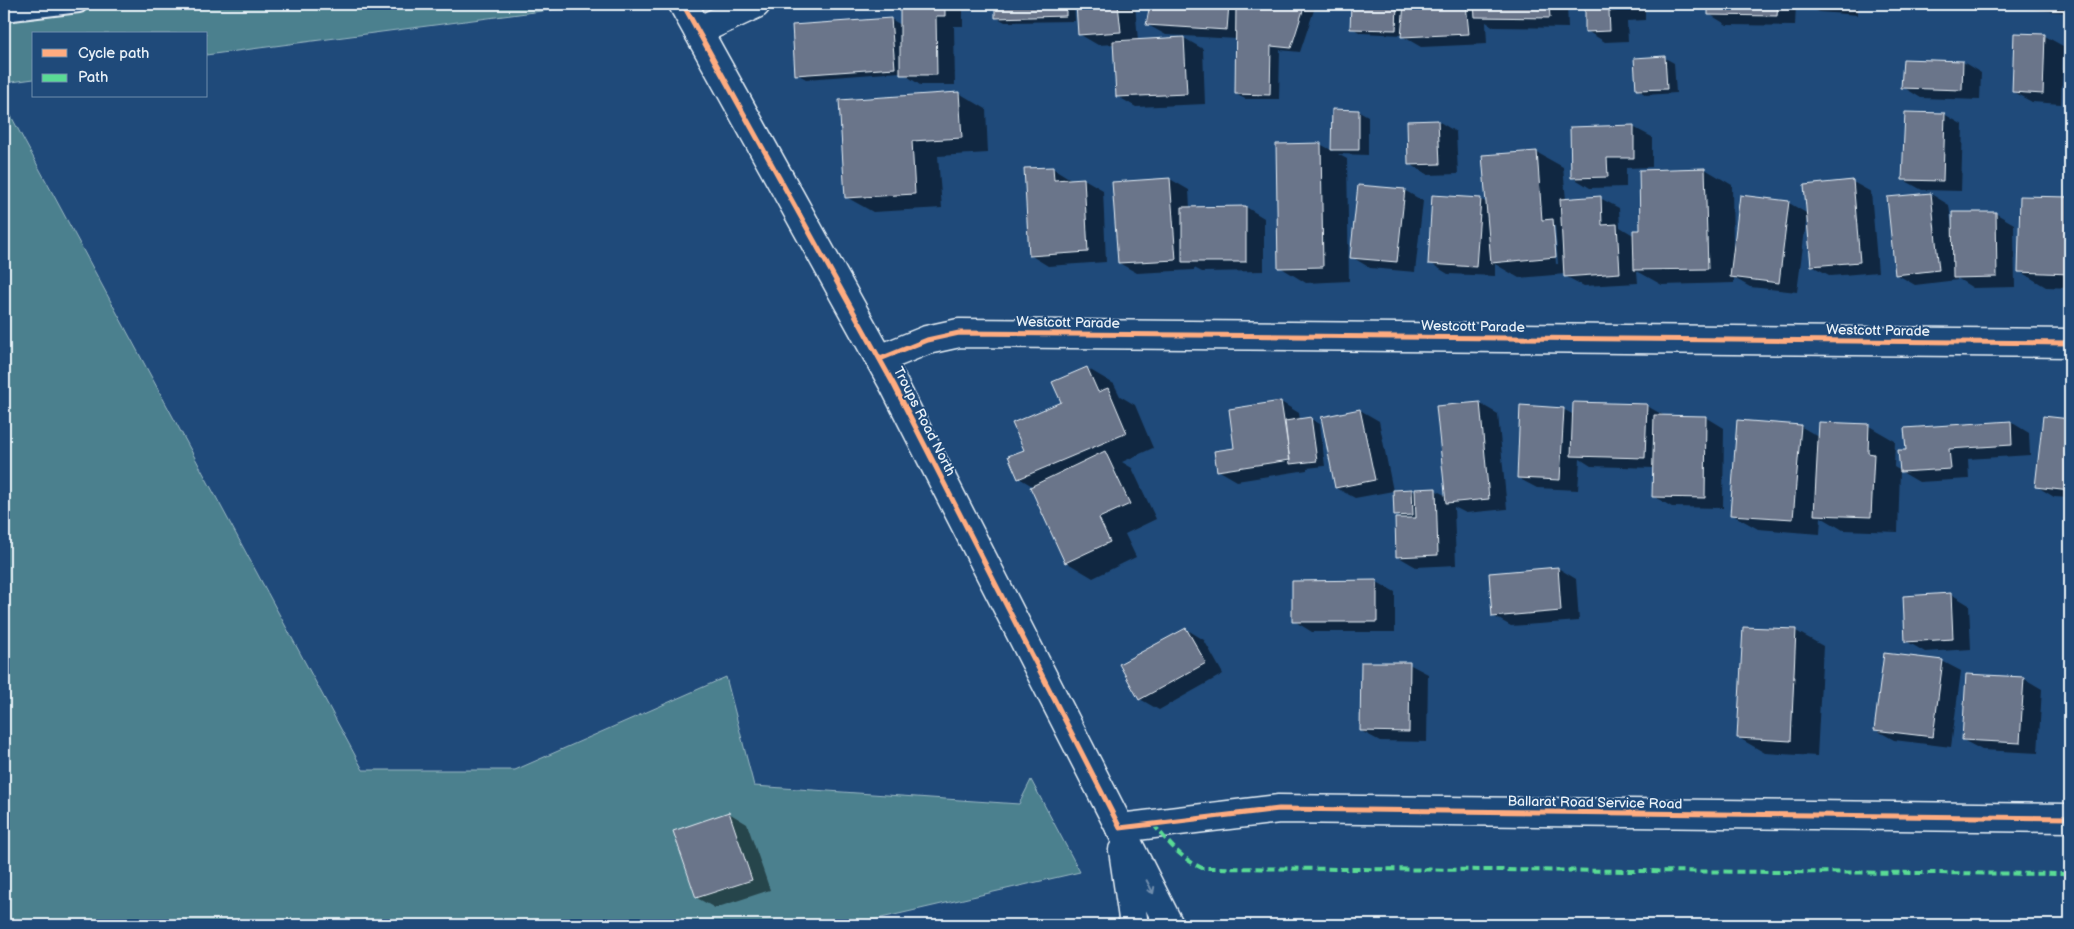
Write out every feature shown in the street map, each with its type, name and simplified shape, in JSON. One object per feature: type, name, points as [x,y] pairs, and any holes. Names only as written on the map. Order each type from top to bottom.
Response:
[{"type":"main road","name":"Troups Road North","points":[[683,4],[880,359],[1169,925]]},
{"type":"main road","points":[[698,31],[756,4]]},
{"type":"main road","name":"Westcott Parade","points":[[880,359],[927,340],[959,333],[2070,342]]},
{"type":"main road","name":"Ballarat Road Service Road","points":[[1120,828],[1279,809],[2070,818]]},
{"type":"main road","points":[[1120,828],[1134,925]]},
{"type":"lane","points":[[4,13],[79,4]]},
{"type":"green space","points":[[4,4],[595,4],[208,55],[208,32],[32,32],[32,79],[4,83]]},
{"type":"green space","points":[[4,103],[363,770],[515,770],[726,677],[754,786],[1019,804],[1031,780],[1080,872],[851,925],[4,925]]},
{"type":"building","points":[[900,4],[945,4],[945,16],[936,16],[937,75],[900,75]]},
{"type":"building","points":[[995,4],[1066,4],[1066,16],[995,18]]},
{"type":"building","points":[[1076,4],[1118,4],[1121,32],[1078,35]]},
{"type":"building","points":[[1150,4],[1229,4],[1227,30],[1146,25]]},
{"type":"building","points":[[1236,4],[1305,4],[1291,48],[1271,46],[1270,95],[1235,94]]},
{"type":"building","points":[[1351,4],[1397,4],[1396,30],[1350,29]]},
{"type":"building","points":[[1404,4],[1466,4],[1469,34],[1401,37]]},
{"type":"building","points":[[1474,4],[1549,4],[1550,18],[1475,17]]},
{"type":"building","points":[[1585,4],[1627,4],[1627,10],[1609,11],[1610,31],[1585,32]]},
{"type":"building","points":[[1708,4],[1778,4],[1777,16],[1708,15]]},
{"type":"building","points":[[891,18],[895,68],[795,75],[792,25]]},
{"type":"building","points":[[2014,33],[2045,34],[2043,94],[2012,92]]},
{"type":"building","points":[[1184,37],[1187,94],[1116,97],[1113,41]]},
{"type":"building","points":[[1665,56],[1667,89],[1636,90],[1634,58]]},
{"type":"building","points":[[1903,59],[1963,61],[1962,90],[1901,88]]},
{"type":"building","points":[[959,92],[962,138],[912,141],[915,194],[845,198],[839,100]]},
{"type":"building","points":[[1332,109],[1359,110],[1359,150],[1331,150]]},
{"type":"building","points":[[1905,112],[1945,113],[1943,181],[1902,180]]},
{"type":"building","points":[[1438,120],[1440,164],[1408,165],[1407,121]]},
{"type":"building","points":[[1634,125],[1634,158],[1607,158],[1608,177],[1571,178],[1570,127]]},
{"type":"building","points":[[1321,143],[1323,267],[1278,268],[1276,144]]},
{"type":"building","points":[[1537,151],[1542,220],[1553,219],[1556,257],[1491,263],[1482,155]]},
{"type":"building","points":[[1053,167],[1054,180],[1084,178],[1088,252],[1029,256],[1024,168]]},
{"type":"building","points":[[1705,168],[1708,269],[1634,270],[1633,230],[1640,230],[1639,170]]},
{"type":"building","points":[[1170,178],[1176,260],[1118,263],[1112,182]]},
{"type":"building","points":[[1853,180],[1860,262],[1811,266],[1804,185]]},
{"type":"building","points":[[1358,185],[1405,189],[1397,262],[1350,258]]},
{"type":"building","points":[[1931,193],[1939,270],[1895,275],[1887,197]]},
{"type":"building","points":[[1432,195],[1481,198],[1476,267],[1428,264]]},
{"type":"building","points":[[1740,195],[1789,201],[1779,283],[1730,277]]},
{"type":"building","points":[[1601,196],[1602,225],[1617,224],[1620,273],[1564,277],[1560,199]]},
{"type":"building","points":[[2020,196],[2070,197],[2070,274],[2018,272]]},
{"type":"building","points":[[1246,206],[1246,262],[1182,262],[1182,207]]},
{"type":"building","points":[[1952,212],[1996,212],[1997,277],[1953,278]]},
{"type":"building","points":[[1087,367],[1098,392],[1108,388],[1127,433],[1018,479],[1008,456],[1024,450],[1012,423],[1061,402],[1052,382]]},
{"type":"building","points":[[1281,401],[1290,460],[1217,471],[1214,451],[1234,448],[1229,409]]},
{"type":"building","points":[[1480,402],[1489,499],[1446,503],[1436,406]]},
{"type":"building","points":[[1573,402],[1647,404],[1645,458],[1571,456]]},
{"type":"building","points":[[1520,405],[1564,408],[1560,480],[1517,478]]},
{"type":"building","points":[[1360,409],[1375,480],[1335,488],[1321,417]]},
{"type":"building","points":[[1654,415],[1706,416],[1705,498],[1652,497]]},
{"type":"building","points":[[2043,416],[2070,419],[2070,491],[2035,487]]},
{"type":"building","points":[[1311,417],[1317,461],[1290,464],[1285,421]]},
{"type":"building","points":[[1737,420],[1801,425],[1793,519],[1730,515]]},
{"type":"building","points":[[2011,421],[2012,445],[1949,449],[1951,469],[1900,472],[1898,450],[1906,450],[1904,428]]},
{"type":"building","points":[[1819,422],[1869,424],[1868,453],[1874,454],[1871,517],[1814,515]]},
{"type":"building","points":[[1105,451],[1130,504],[1099,518],[1110,542],[1065,563],[1030,487]]},
{"type":"building","points":[[1436,488],[1438,555],[1396,557],[1395,518],[1416,518],[1415,489]]},
{"type":"building","points":[[1412,489],[1413,515],[1394,516],[1393,490]]},
{"type":"building","points":[[1558,567],[1561,611],[1492,617],[1489,573]]},
{"type":"building","points":[[1377,580],[1377,622],[1292,622],[1292,581]]},
{"type":"building","points":[[1951,593],[1953,639],[1905,642],[1903,596]]},
{"type":"building","points":[[1743,627],[1796,629],[1791,741],[1737,738]]},
{"type":"building","points":[[1186,628],[1206,663],[1139,700],[1119,664]]},
{"type":"building","points":[[1884,653],[1943,660],[1933,737],[1874,730]]},
{"type":"building","points":[[1361,662],[1410,662],[1409,732],[1360,731]]},
{"type":"building","points":[[1966,674],[2024,677],[2020,743],[1962,740]]},
{"type":"building","points":[[729,812],[752,880],[696,898],[673,831]]},
{"type":"marked path","points":[[1153,824],[1181,855],[1202,868],[2070,874]]},
{"type":"cycle path","points":[[683,4],[894,385],[1120,828],[1279,809],[2070,818]]},
{"type":"cycle path","points":[[880,359],[927,340],[959,333],[2070,343]]}]
